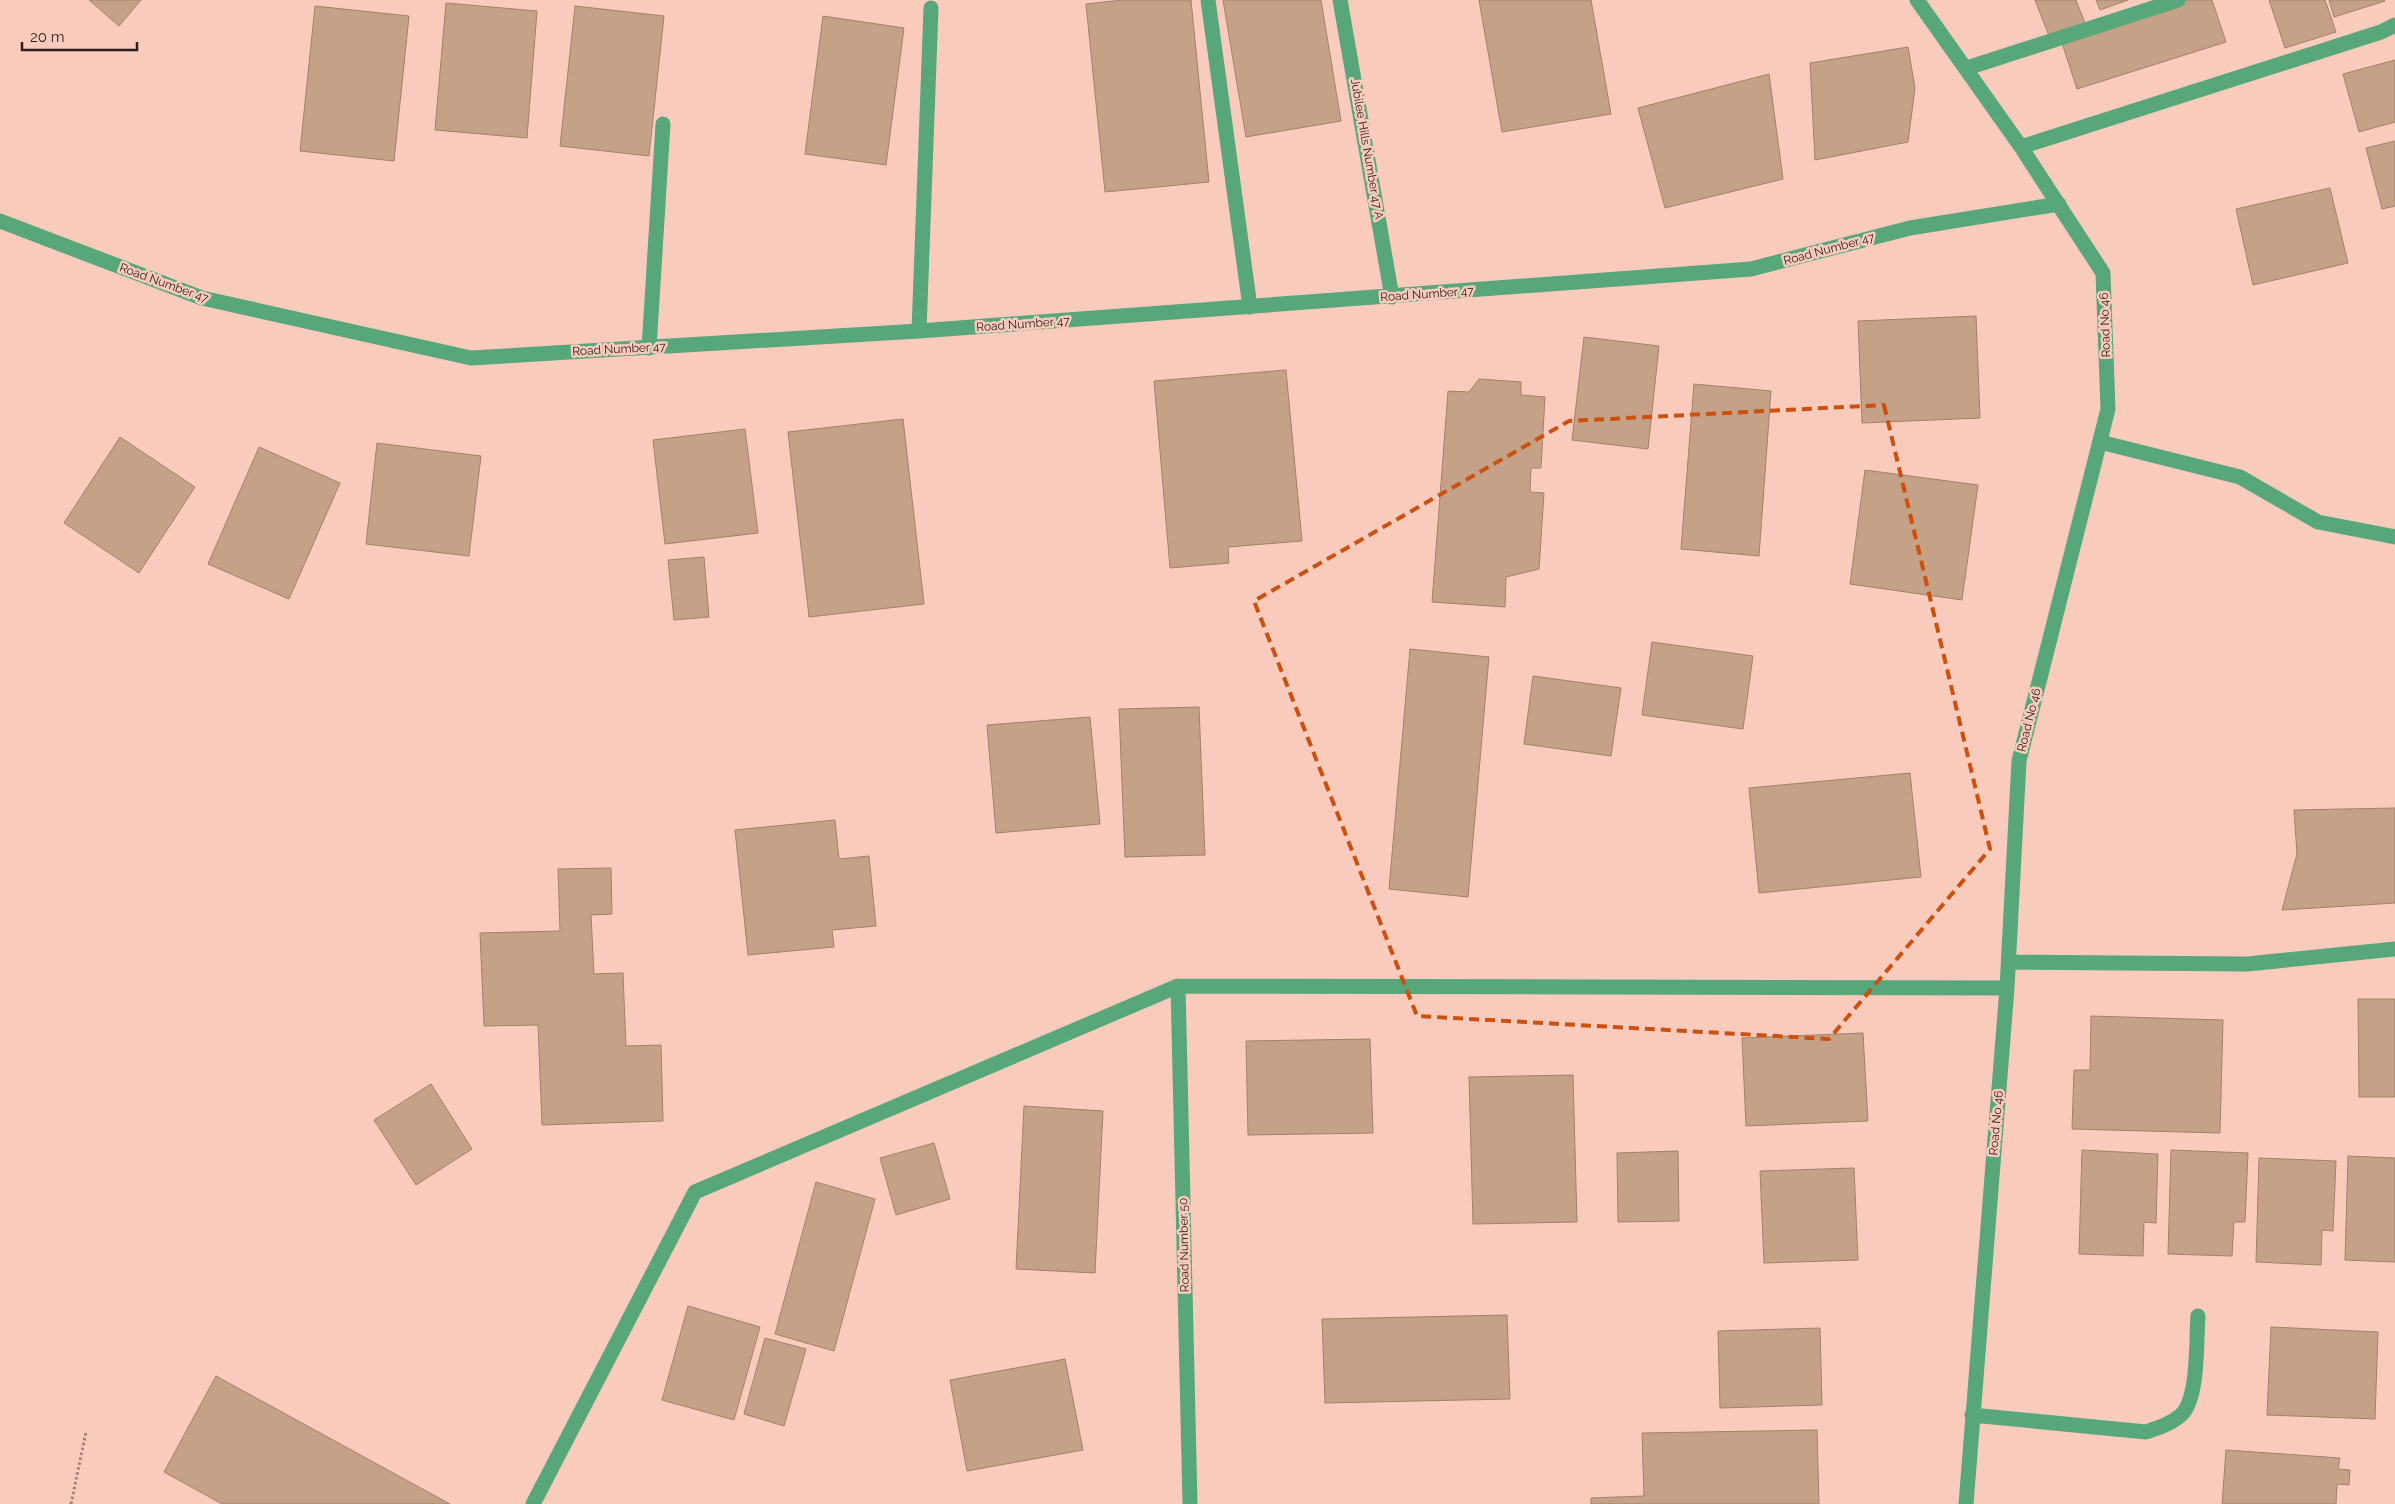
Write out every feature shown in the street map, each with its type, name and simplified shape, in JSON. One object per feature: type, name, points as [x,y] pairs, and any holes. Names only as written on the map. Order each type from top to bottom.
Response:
[{"type":"street","points":[[1208,0],[1250,307]]},
{"type":"street","name":"Jubilee Hills Number 47 A","points":[[1340,0],[1392,297]]},
{"type":"street","name":"Road No 46","points":[[1918,0],[2021,147],[2103,273],[2108,409],[2018,760],[2009,962],[1966,1504]]},
{"type":"street","points":[[1967,68],[2178,0]]},
{"type":"street","points":[[919,331],[931,8]]},
{"type":"street","points":[[2021,147],[2381,32],[2395,25]]},
{"type":"street","points":[[650,348],[663,124]]},
{"type":"street","name":"Road Number 47","points":[[0,222],[202,298],[471,358],[919,331],[1751,269],[1910,228],[2059,204]]},
{"type":"street","points":[[2100,442],[2240,477],[2318,522],[2395,537]]},
{"type":"street","points":[[2009,962],[2247,964],[2395,950]]},
{"type":"street","points":[[533,1504],[696,1192],[1178,986],[2007,988]]},
{"type":"street","name":"Road Number 50","points":[[1178,986],[1190,1504]]},
{"type":"street","points":[[1972,1415],[2146,1432],[2165,1426],[2182,1414],[2190,1398],[2193,1384],[2198,1316]]},
{"type":"path","points":[[71,1504],[86,1432]]},
{"type":"highlighted area","points":[[1884,405],[1990,849],[1829,1039],[1417,1016],[1254,601],[1569,421]]},
{"type":"building","points":[[89,0],[141,0],[119,26]]},
{"type":"building","points":[[1122,0],[1191,0],[1209,182],[1105,192],[1086,4]]},
{"type":"building","points":[[1223,0],[1321,0],[1341,121],[1246,137]]},
{"type":"building","points":[[1479,0],[1591,0],[1611,114],[1502,132]]},
{"type":"building","points":[[2035,0],[2076,0],[2085,23],[2049,36]]},
{"type":"building","points":[[2096,0],[2128,0],[2100,10]]},
{"type":"building","points":[[2185,0],[2212,0],[2226,42],[2077,89],[2061,40]]},
{"type":"building","points":[[2269,0],[2325,0],[2336,32],[2285,48]]},
{"type":"building","points":[[2329,0],[2384,0],[2385,1],[2334,17]]},
{"type":"building","points":[[446,3],[537,11],[527,138],[435,130]]},
{"type":"building","points":[[315,6],[409,16],[394,161],[300,151]]},
{"type":"building","points":[[575,6],[664,16],[649,156],[560,146]]},
{"type":"building","points":[[823,16],[904,28],[886,165],[805,154]]},
{"type":"building","points":[[1908,47],[1915,88],[1908,142],[1815,160],[1810,63]]},
{"type":"building","points":[[2395,60],[2395,122],[2359,132],[2343,74]]},
{"type":"building","points":[[1769,74],[1783,179],[1665,208],[1638,108]]},
{"type":"building","points":[[2395,141],[2395,206],[2382,209],[2366,148]]},
{"type":"building","points":[[2330,188],[2348,263],[2253,285],[2236,209]]},
{"type":"building","points":[[1976,316],[1980,418],[1862,423],[1858,321]]},
{"type":"building","points":[[1584,337],[1659,346],[1648,449],[1572,440]]},
{"type":"building","points":[[1286,370],[1302,541],[1228,547],[1229,563],[1170,568],[1154,381]]},
{"type":"building","points":[[1479,379],[1521,382],[1521,395],[1545,397],[1541,468],[1531,468],[1530,492],[1544,493],[1539,569],[1506,577],[1505,607],[1432,602],[1448,391],[1469,392]]},
{"type":"building","points":[[1694,384],[1771,391],[1759,556],[1681,549]]},
{"type":"building","points":[[903,419],[924,604],[809,617],[788,432]]},
{"type":"building","points":[[745,429],[758,533],[665,544],[653,440]]},
{"type":"building","points":[[120,437],[195,487],[139,573],[64,523]]},
{"type":"building","points":[[377,443],[481,456],[469,556],[366,544]]},
{"type":"building","points":[[259,447],[340,483],[289,599],[208,564]]},
{"type":"building","points":[[1865,470],[1978,485],[1962,600],[1850,584]]},
{"type":"building","points":[[704,557],[709,617],[674,620],[668,560]]},
{"type":"building","points":[[1652,642],[1753,656],[1743,729],[1642,715]]},
{"type":"building","points":[[1410,649],[1489,657],[1468,897],[1389,889]]},
{"type":"building","points":[[1533,676],[1621,688],[1611,756],[1524,744]]},
{"type":"building","points":[[1199,707],[1205,855],[1125,857],[1119,709]]},
{"type":"building","points":[[1090,717],[1100,824],[996,833],[987,725]]},
{"type":"building","points":[[1910,773],[1921,877],[1759,893],[1749,788]]},
{"type":"building","points":[[2395,808],[2395,903],[2282,910],[2297,854],[2294,810]]},
{"type":"building","points":[[835,820],[839,859],[869,856],[876,926],[832,930],[834,947],[748,955],[735,830]]},
{"type":"building","points":[[611,868],[612,914],[591,915],[594,974],[623,973],[626,1046],[661,1045],[663,1121],[542,1125],[538,1025],[484,1026],[480,933],[560,931],[558,869]]},
{"type":"building","points":[[2358,999],[2395,999],[2395,1097],[2359,1097]]},
{"type":"building","points":[[2091,1016],[2223,1020],[2220,1133],[2072,1129],[2074,1070],[2090,1070]]},
{"type":"building","points":[[1863,1033],[1868,1121],[1746,1126],[1742,1038]]},
{"type":"building","points":[[1370,1039],[1373,1133],[1248,1135],[1246,1041]]},
{"type":"building","points":[[1573,1075],[1577,1222],[1473,1224],[1469,1077]]},
{"type":"building","points":[[431,1084],[472,1149],[416,1185],[374,1120]]},
{"type":"building","points":[[1024,1106],[1103,1111],[1095,1273],[1016,1269]]},
{"type":"building","points":[[934,1143],[950,1199],[896,1215],[880,1158]]},
{"type":"building","points":[[2082,1150],[2158,1154],[2156,1223],[2144,1222],[2143,1256],[2079,1254]]},
{"type":"building","points":[[2171,1150],[2248,1153],[2245,1222],[2234,1222],[2232,1256],[2168,1254]]},
{"type":"building","points":[[1678,1151],[1679,1221],[1618,1222],[1617,1153]]},
{"type":"building","points":[[2348,1156],[2395,1158],[2395,1262],[2345,1260]]},
{"type":"building","points":[[2259,1158],[2336,1161],[2333,1231],[2322,1230],[2321,1265],[2256,1262]]},
{"type":"building","points":[[1854,1168],[1858,1260],[1764,1263],[1760,1171]]},
{"type":"building","points":[[816,1182],[875,1199],[834,1351],[775,1334]]},
{"type":"building","points":[[688,1306],[760,1327],[734,1420],[662,1400]]},
{"type":"building","points":[[1507,1315],[1510,1399],[1325,1403],[1322,1319]]},
{"type":"building","points":[[2271,1327],[2378,1332],[2375,1419],[2267,1415]]},
{"type":"building","points":[[1820,1328],[1822,1405],[1720,1408],[1718,1331]]},
{"type":"building","points":[[765,1338],[806,1349],[784,1426],[744,1414]]},
{"type":"building","points":[[1065,1359],[1083,1450],[967,1471],[950,1380]]},
{"type":"building","points":[[216,1376],[450,1504],[222,1504],[164,1472]]},
{"type":"building","points":[[1817,1430],[1819,1504],[1591,1504],[1591,1498],[1644,1496],[1642,1433]]},
{"type":"building","points":[[2226,1450],[2340,1458],[2338,1469],[2350,1470],[2349,1485],[2337,1484],[2336,1504],[2222,1504]]}]
